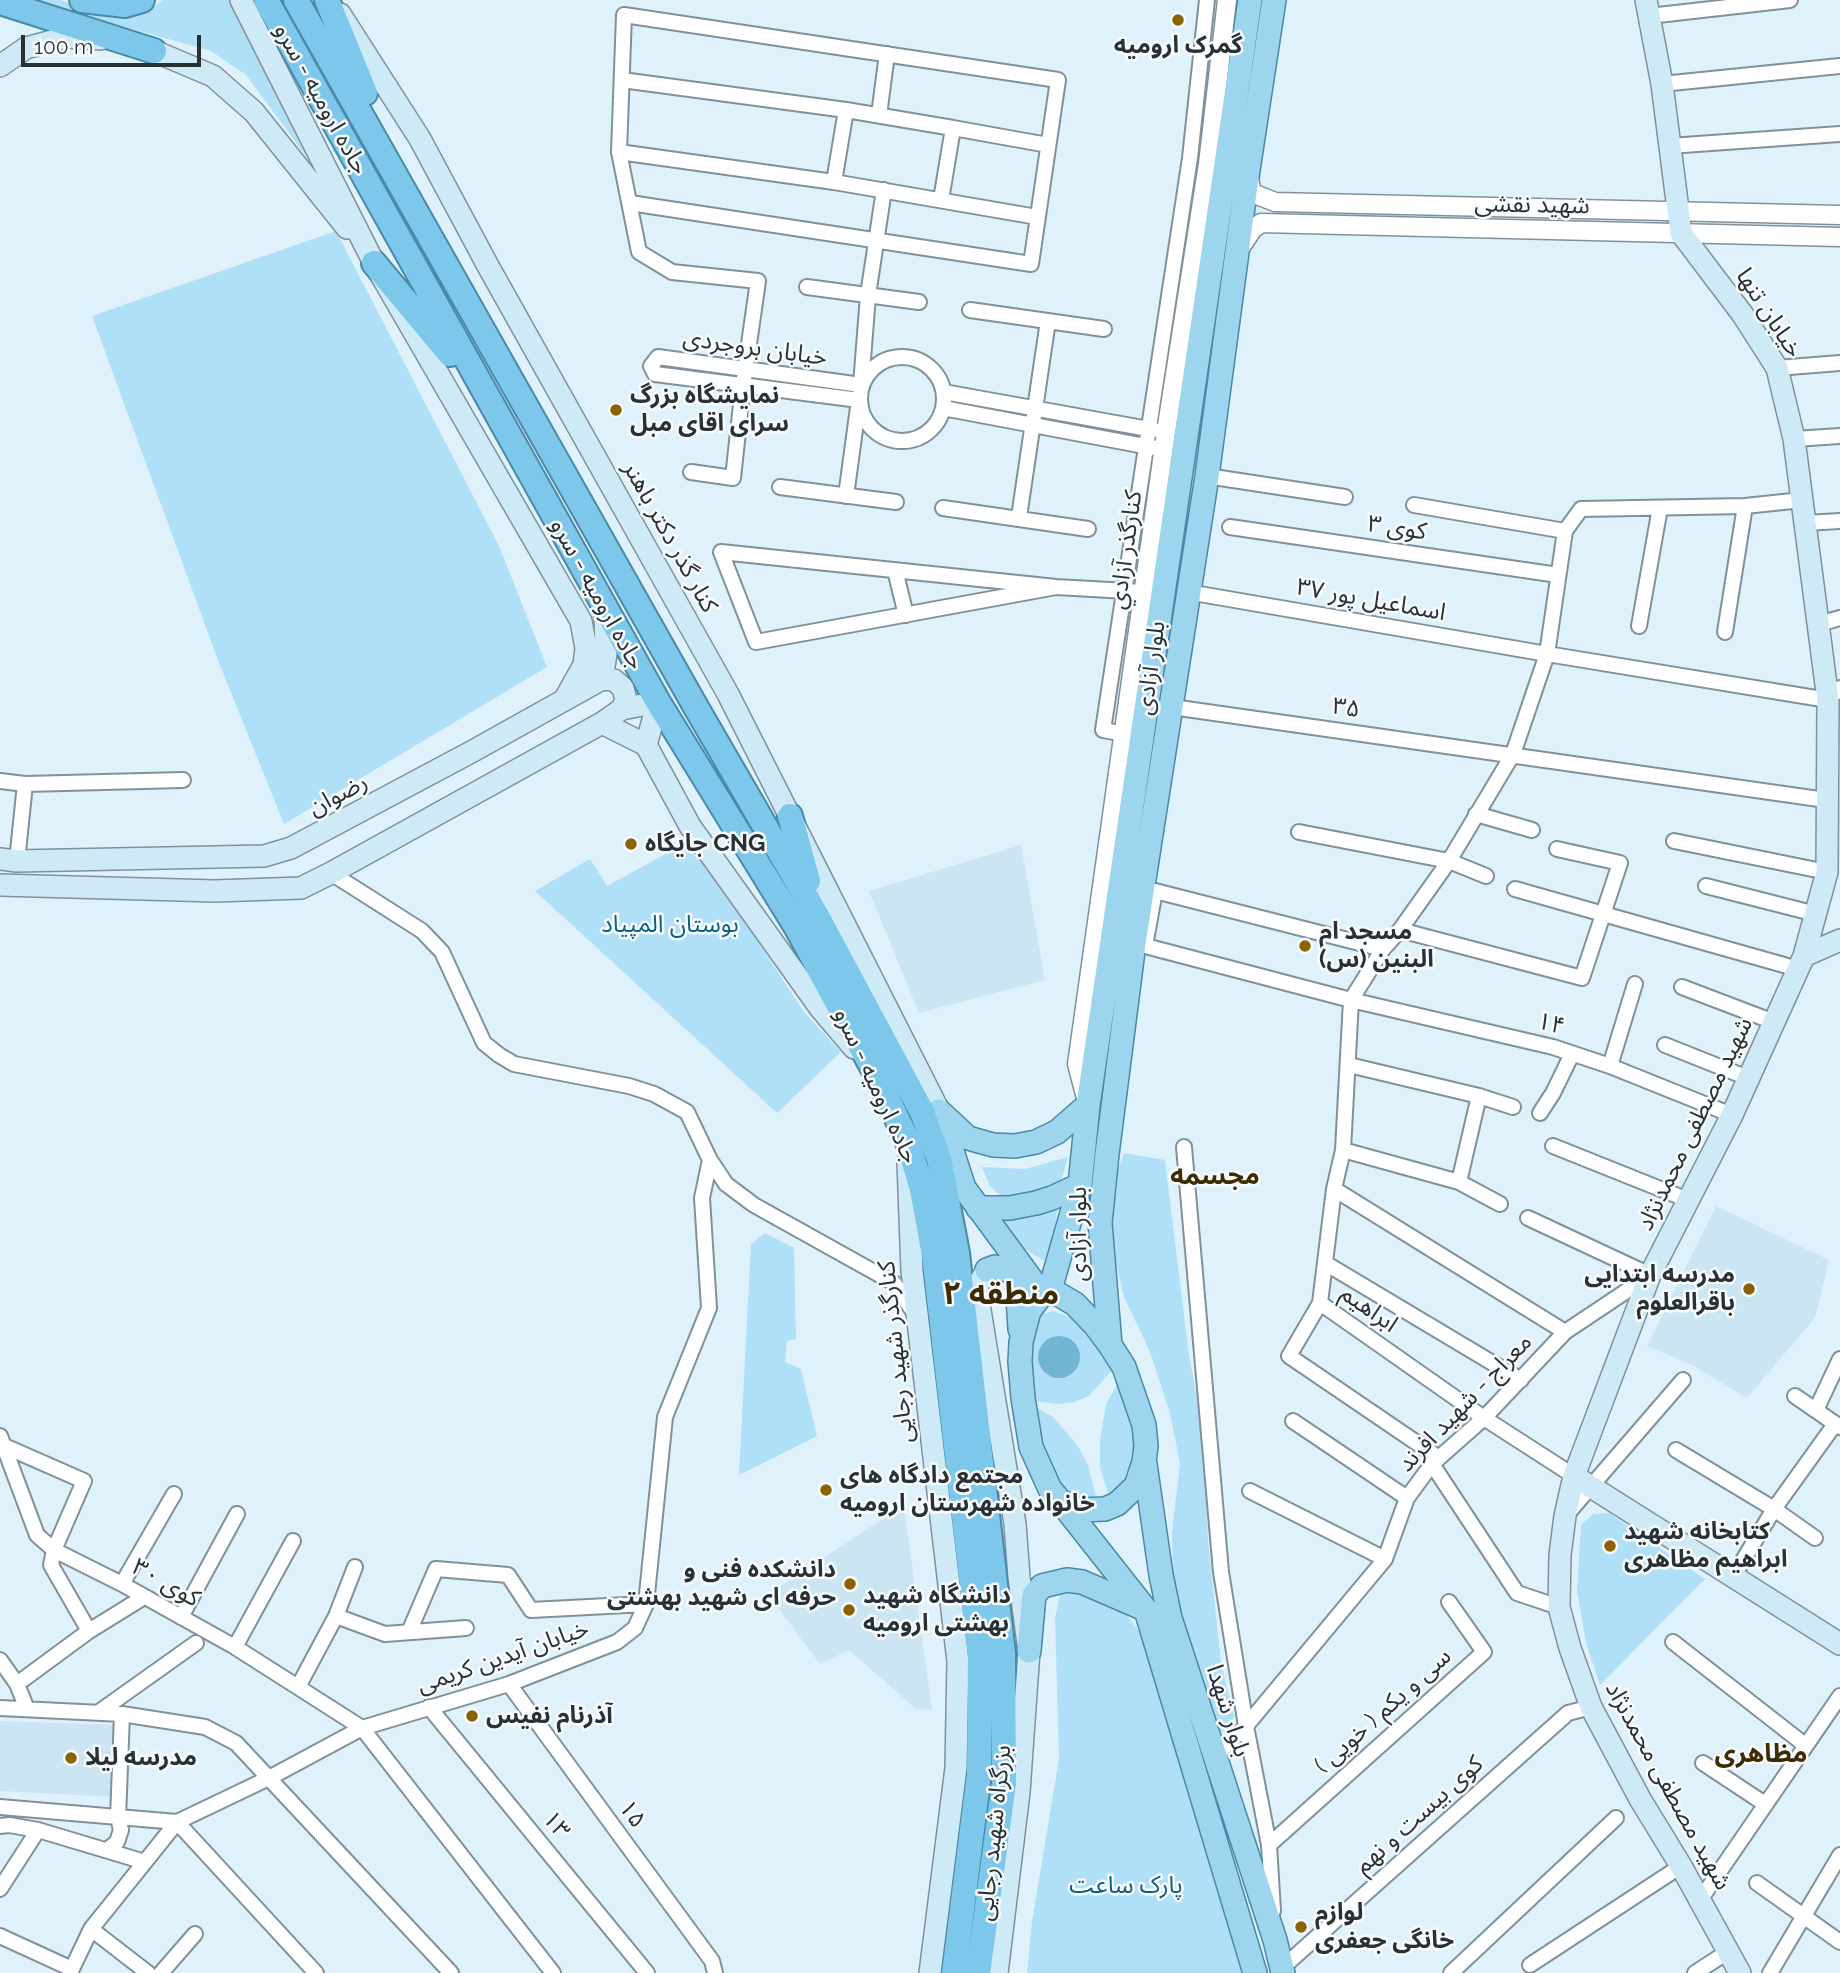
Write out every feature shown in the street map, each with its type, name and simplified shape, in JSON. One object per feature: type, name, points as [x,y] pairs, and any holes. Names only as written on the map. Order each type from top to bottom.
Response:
[{"type":"highway","points":[[82,0],[125,5],[142,0]]},
{"type":"highway","points":[[252,0],[329,114]]},
{"type":"highway","name":"جاده ارومیه - سرو","points":[[265,0],[604,608],[658,702],[797,928],[876,1074],[908,1142],[922,1189]]},
{"type":"highway","name":"جاده ارومیه - سرو","points":[[296,0],[401,181],[697,709],[931,1112]]},
{"type":"highway","points":[[329,0],[401,181]]},
{"type":"highway","points":[[0,2],[154,51]]},
{"type":"highway","points":[[374,263],[488,401]]},
{"type":"highway","points":[[790,816],[817,916]]},
{"type":"highway","name":"بزرگراه شهید رجایی","points":[[931,1112],[957,1253],[1003,1653],[1004,1783],[978,1973]]},
{"type":"highway","name":"بزرگراه شهید رجایی","points":[[922,1189],[935,1269],[980,1656],[979,1774],[954,1973]]},
{"type":"highway","points":[[987,1914],[987,1973]]},
{"type":"main road","points":[[241,0],[374,263],[581,621],[586,648],[584,665],[566,697]]},
{"type":"main road","name":"کنار گذر دکتر باهنر","points":[[329,0],[420,139],[488,266],[728,694],[790,816],[931,1112]]},
{"type":"main road","name":"بلوار آزادی","points":[[1021,1342],[1029,1311],[1045,1293],[1080,1185],[1088,1105],[1175,442],[1250,0]]},
{"type":"main road","name":"بلوار آزادی","points":[[1110,1345],[1100,1223],[1107,1154],[1140,945],[1274,0]]},
{"type":"main road","name":"خیابان تنها","points":[[1648,8],[1662,85],[1681,233],[1743,315],[1777,368],[1794,439],[1819,624],[1834,694],[1826,800],[1833,876],[1815,914],[1801,963]]},
{"type":"main road","points":[[0,66],[26,48],[66,37],[104,39],[154,51],[213,76],[254,112],[374,263]]},
{"type":"main road","points":[[604,608],[606,654],[602,679],[614,680],[623,688],[626,700],[622,709]]},
{"type":"main road","name":"رضوان","points":[[9,860],[264,856],[310,840],[602,679]]},
{"type":"main road","points":[[0,885],[190,891],[301,888],[602,723],[622,709],[658,702],[646,746]]},
{"type":"main road","points":[[602,723],[646,746],[690,826],[820,1008],[876,1074]]},
{"type":"main road","points":[[1801,963],[1840,940]]},
{"type":"main road","name":"شهید مصطفی محمدنژاد","points":[[1740,1973],[1681,1866],[1640,1799],[1591,1707],[1559,1607],[1560,1555],[1565,1516],[1583,1481],[1650,1275],[1732,1115],[1801,963]]},
{"type":"main road","points":[[931,1112],[968,1138],[993,1145],[1015,1146],[1036,1142],[1057,1132],[1088,1105]]},
{"type":"main road","points":[[931,1112],[964,1188],[1045,1293]]},
{"type":"main road","name":"کنارگذر شهید رجایی","points":[[908,1142],[912,1271],[958,1661],[956,1768],[930,1973]]},
{"type":"main road","points":[[978,1208],[1010,1208],[1036,1203],[1080,1185]]},
{"type":"main road","points":[[1021,1342],[1017,1280],[1013,1273],[1005,1269],[995,1267],[987,1270],[978,1285],[978,1297],[1015,1524],[1019,1577],[1030,1651]]},
{"type":"main road","name":"بلوار شهدا","points":[[1045,1293],[1058,1294],[1075,1304],[1095,1325],[1124,1367],[1136,1398],[1146,1446],[1144,1462],[1170,1618],[1283,1970]]},
{"type":"main road","name":"بلوار شهدا","points":[[1021,1342],[1023,1398],[1031,1447],[1050,1489],[1146,1610],[1255,1973]]},
{"type":"main road","points":[[1060,1501],[1079,1510],[1091,1511],[1117,1504],[1136,1486],[1144,1462]]},
{"type":"main road","points":[[1583,1481],[1840,1644]]},
{"type":"main road","points":[[997,1973],[1019,1791],[1034,1595],[1042,1586],[1067,1580],[1082,1582],[1146,1610]]},
{"type":"street","points":[[1125,734],[1103,730],[1190,158],[1208,0]]},
{"type":"street","name":"کنارگذر آزادي","points":[[1088,1105],[1077,1064],[1145,592],[1175,442],[1227,0]]},
{"type":"street","points":[[1648,8],[1790,0]]},
{"type":"street","points":[[630,203],[1031,264],[1058,80],[624,15],[619,152],[639,252],[673,272],[758,281],[733,478],[691,472]]},
{"type":"street","points":[[879,115],[887,54]]},
{"type":"street","points":[[1662,85],[1840,66]]},
{"type":"street","points":[[622,80],[879,115],[1048,145]]},
{"type":"street","points":[[834,182],[846,110]]},
{"type":"street","points":[[941,200],[953,128]]},
{"type":"street","points":[[1669,146],[1840,134]]},
{"type":"street","points":[[619,152],[834,182],[1037,216]]},
{"type":"street","points":[[1237,253],[1253,229],[1261,223],[1257,221],[1256,215],[1260,203],[1265,199],[1252,193],[1248,170]]},
{"type":"street","points":[[846,496],[861,385],[868,295],[884,190]]},
{"type":"street","name":"شهید نقشی","points":[[1265,199],[1275,202],[1840,215]]},
{"type":"street","name":"شهید نقشی","points":[[1261,223],[1840,237]]},
{"type":"street","points":[[807,287],[919,302]]},
{"type":"street","points":[[970,310],[1104,330]]},
{"type":"street","points":[[1019,517],[1048,321]]},
{"type":"street","name":"خیابان بروجردی","points":[[859,400],[655,374],[651,366],[658,357],[861,385]]},
{"type":"street","points":[[859,400],[868,426],[878,435],[905,442],[930,431],[939,420],[943,408],[944,392],[939,379],[919,360],[891,358],[868,373],[861,385]]},
{"type":"street","points":[[1777,368],[1840,363]]},
{"type":"street","points":[[944,392],[1145,447],[1175,442]]},
{"type":"street","points":[[943,408],[1148,429],[1175,442]]},
{"type":"street","points":[[1794,439],[1840,436]]},
{"type":"street","points":[[1207,476],[1345,497]]},
{"type":"street","points":[[780,487],[896,502]]},
{"type":"street","points":[[1351,999],[1383,949],[1400,930],[1449,861],[1513,754],[1547,654],[1565,531],[1581,509],[1745,506],[1802,500]]},
{"type":"street","points":[[1414,505],[1565,531]]},
{"type":"street","points":[[1725,632],[1745,506]]},
{"type":"street","points":[[943,508],[1088,529]]},
{"type":"street","points":[[1639,626],[1660,508]]},
{"type":"street","points":[[1805,523],[1840,521]]},
{"type":"street","name":"کوی ۳","points":[[1230,527],[1558,575]]},
{"type":"street","points":[[1056,587],[756,642],[721,552],[1056,587],[1145,592]]},
{"type":"street","points":[[895,570],[906,615]]},
{"type":"street","name":"اسماعیل پور ۳۷","points":[[1188,592],[1547,654],[1834,694]]},
{"type":"street","points":[[1819,624],[1840,618]]},
{"type":"street","name":"۳۵","points":[[1172,707],[1826,800]]},
{"type":"street","points":[[0,781],[26,785],[183,780]]},
{"type":"street","points":[[9,860],[26,785]]},
{"type":"street","points":[[1476,814],[1532,830]]},
{"type":"street","points":[[1299,832],[1449,861],[1486,876]]},
{"type":"street","points":[[1674,841],[1833,876]]},
{"type":"street","points":[[1400,930],[1582,978],[1620,863],[1557,849]]},
{"type":"street","points":[[331,873],[422,931],[442,953],[484,1042],[499,1055],[514,1064],[629,1086],[654,1094],[687,1112],[710,1160],[726,1184],[754,1206],[894,1283],[918,1318]]},
{"type":"street","points":[[1706,886],[1815,914]]},
{"type":"street","points":[[1515,889],[1603,915],[1801,963]]},
{"type":"street","points":[[1140,945],[1155,891],[1383,949]]},
{"type":"street","name":"۱۴","points":[[1140,945],[1572,1054],[1610,1066],[1732,1115]]},
{"type":"street","points":[[1610,1066],[1635,984]]},
{"type":"street","points":[[1682,987],[1774,1022]]},
{"type":"street","name":"ابراهیم","points":[[1351,999],[1343,1150],[1334,1189],[1320,1303],[1484,1418],[1583,1481]]},
{"type":"street","points":[[1665,1045],[1748,1078]]},
{"type":"street","points":[[1540,1113],[1572,1054]]},
{"type":"street","points":[[1349,1065],[1479,1096],[1513,1107]]},
{"type":"street","points":[[1459,1182],[1479,1096]]},
{"type":"street","points":[[1553,1146],[1688,1200]]},
{"type":"street","points":[[1185,1147],[1221,1572],[1269,1845],[1275,1940]]},
{"type":"street","points":[[1343,1150],[1459,1182],[1500,1204]]},
{"type":"street","name":"خیابان آیدین کریمی","points":[[177,1822],[269,1778],[362,1728],[509,1684],[617,1642],[635,1628],[646,1604],[666,1416],[709,1308],[702,1198],[710,1160]]},
{"type":"street","points":[[1334,1189],[1565,1332]]},
{"type":"street","points":[[1528,1217],[1650,1275]]},
{"type":"street","points":[[1325,1263],[1521,1380]]},
{"type":"street","points":[[894,1283],[912,1271]]},
{"type":"street","name":"معراج - شهید افرند","points":[[1216,1756],[1246,1726],[1385,1559],[1407,1498],[1436,1461],[1484,1418],[1565,1332],[1650,1275]]},
{"type":"street","points":[[1320,1303],[1289,1356],[1436,1461],[1517,1593],[1559,1607]]},
{"type":"street","points":[[1816,1410],[1840,1359]]},
{"type":"street","points":[[1583,1481],[1683,1380]]},
{"type":"street","points":[[1733,1577],[1774,1509],[1837,1425],[1795,1396]]},
{"type":"street","points":[[1293,1421],[1407,1498]]},
{"type":"street","points":[[1676,1450],[1774,1509],[1815,1538]]},
{"type":"street","points":[[3,1451],[85,1481],[54,1550],[51,1565],[89,1630]]},
{"type":"street","name":"کوی ۳۰","points":[[3,1451],[37,1535],[54,1550],[122,1584],[234,1647],[362,1728],[552,1973]]},
{"type":"street","points":[[1250,1491],[1385,1559]]},
{"type":"street","points":[[122,1584],[174,1494]]},
{"type":"street","points":[[181,1617],[237,1514]]},
{"type":"street","points":[[234,1647],[293,1541]]},
{"type":"street","points":[[298,1687],[336,1616],[355,1567]]},
{"type":"street","points":[[409,1632],[436,1569],[508,1575],[531,1611],[646,1604]]},
{"type":"street","points":[[16,1684],[89,1630],[144,1597]]},
{"type":"street","name":"سی و یکم ( خویی )","points":[[1269,1845],[1484,1652],[1449,1602]]},
{"type":"street","points":[[336,1616],[385,1634],[466,1628]]},
{"type":"street","points":[[1673,1642],[1805,1745]]},
{"type":"street","points":[[99,1712],[195,1643]]},
{"type":"street","points":[[0,1660],[16,1684],[27,1709]]},
{"type":"street","name":"۱۵","points":[[509,1684],[712,1961],[715,1973]]},
{"type":"street","points":[[1700,1900],[1840,1696]]},
{"type":"street","name":"۱۳","points":[[429,1707],[647,1973]]},
{"type":"street","name":"کوی بیست و نهم","points":[[1283,1970],[1568,1713],[1591,1707]]},
{"type":"street","points":[[0,1708],[122,1714],[205,1727],[236,1743],[451,1973]]},
{"type":"street","points":[[107,1850],[113,1847],[120,1836],[118,1818],[122,1714]]},
{"type":"street","points":[[1703,1763],[1765,1804]]},
{"type":"street","points":[[0,1807],[177,1822],[316,1973]]},
{"type":"street","points":[[1451,1973],[1616,1818]]},
{"type":"street","points":[[0,1936],[71,1971],[91,1929],[177,1822]]},
{"type":"street","points":[[0,1826],[38,1830],[145,1862]]},
{"type":"street","points":[[0,1889],[38,1830]]},
{"type":"street","points":[[1770,1973],[1840,1855]]},
{"type":"street","points":[[1531,1965],[1681,1866]]},
{"type":"street","points":[[1757,1883],[1840,1942]]},
{"type":"street","points":[[91,1929],[148,1973]]},
{"type":"street","points":[[161,1973],[195,1934]]},
{"type":"street","points":[[1695,1973],[1729,1951]]},
{"type":"shaded area","points":[[1021,845],[1045,980],[919,1013],[869,891]]},
{"type":"shaded area","name":"مدرسه ابتدایی باقرالعلوم","points":[[1716,1206],[1829,1260],[1815,1318],[1747,1398],[1692,1365],[1647,1346]]},
{"type":"shaded area","points":[[1059,1336],[1074,1342],[1080,1357],[1074,1372],[1059,1378],[1044,1372],[1038,1357],[1044,1342]]},
{"type":"shaded area","name":"دانشگاه شهید بهشتی ارومیه","points":[[904,1505],[932,1710],[916,1709],[849,1650],[820,1664],[768,1594]]},
{"type":"shaded area","name":"مدرسه لیلا","points":[[0,1721],[119,1725],[116,1797],[0,1791]]},
{"type":"green space","points":[[28,0],[61,0],[99,15],[128,16],[155,6],[163,0],[230,0],[306,156],[246,75],[211,51]]},
{"type":"green space","points":[[336,231],[499,546],[547,667],[284,824],[219,663],[92,316]]},
{"type":"green space","name":"بوستان المپیاد","points":[[691,840],[804,1012],[841,1052],[777,1113],[535,891],[590,859],[607,886]]},
{"type":"green space","points":[[1124,1153],[1165,1160],[1189,1355],[1200,1416],[1208,1540],[1221,1663],[1234,1716],[1228,1732],[1212,1731],[1173,1591],[1172,1531],[1180,1464],[1170,1413],[1150,1352],[1124,1297],[1107,1225],[1111,1187]]},
{"type":"green space","points":[[1068,1157],[1062,1178],[1048,1194],[1026,1198],[1001,1196],[990,1186],[982,1167],[1025,1169]]},
{"type":"green space","points":[[1057,1209],[1055,1233],[1044,1261],[1020,1246],[1003,1222],[1026,1212]]},
{"type":"green space","points":[[765,1233],[794,1248],[796,1339],[787,1341],[785,1362],[801,1369],[817,1436],[739,1475],[751,1244]]},
{"type":"green space","points":[[1053,1311],[1072,1318],[1090,1332],[1112,1370],[1089,1396],[1075,1402],[1058,1404],[1033,1401],[1028,1378],[1030,1330],[1042,1314]]},
{"type":"green space","points":[[1119,1381],[1130,1405],[1137,1461],[1123,1485],[1108,1494],[1100,1467],[1100,1441],[1106,1404]]},
{"type":"green space","points":[[1036,1407],[1053,1417],[1078,1446],[1088,1465],[1096,1497],[1079,1497],[1064,1488],[1052,1476],[1037,1428]]},
{"type":"green space","points":[[1609,1513],[1705,1579],[1600,1685],[1586,1643],[1577,1591],[1581,1525],[1593,1514]]},
{"type":"green space","name":"پارک ساعت","points":[[1085,1590],[1122,1608],[1142,1636],[1243,1973],[1027,1973],[1032,1922],[1059,1759],[1055,1618],[1060,1594]]},
{"type":"place","name":"گمرک ارومیه","points":[[1178,20]]},
{"type":"place","name":"نمایشگاه بزرگ سرای اقای مبل","points":[[616,410]]},
{"type":"place","name":"جایگاه CNG","points":[[631,844]]},
{"type":"place","name":"مسجد ام البنین (س)","points":[[1305,946]]},
{"type":"place","name":"مدرسه ابتدایی باقرالعلوم","points":[[1749,1289]]},
{"type":"place","name":"مجتمع دادگاه های خانواده شهرستان ارومیه","points":[[826,1490]]},
{"type":"place","name":"کتابخانه شهید ابراهیم مظاهری","points":[[1610,1546]]},
{"type":"place","name":"دانشکده فنی و حرفه ای شهید بهشتی","points":[[850,1584]]},
{"type":"place","name":"دانشگاه شهید بهشتی ارومیه","points":[[849,1610]]},
{"type":"place","name":"آذرنام نفیس","points":[[472,1716]]},
{"type":"place","name":"مدرسه لیلا","points":[[71,1758]]},
{"type":"place","name":"لوازم خانگی جعفری","points":[[1301,1927]]},
{"type":"district","name":"مجسمه","points":[[1215,1176]]},
{"type":"district","name":"منطقه ۲","points":[[1001,1294]]},
{"type":"district","name":"مظاهری","points":[[1761,1754]]}]
